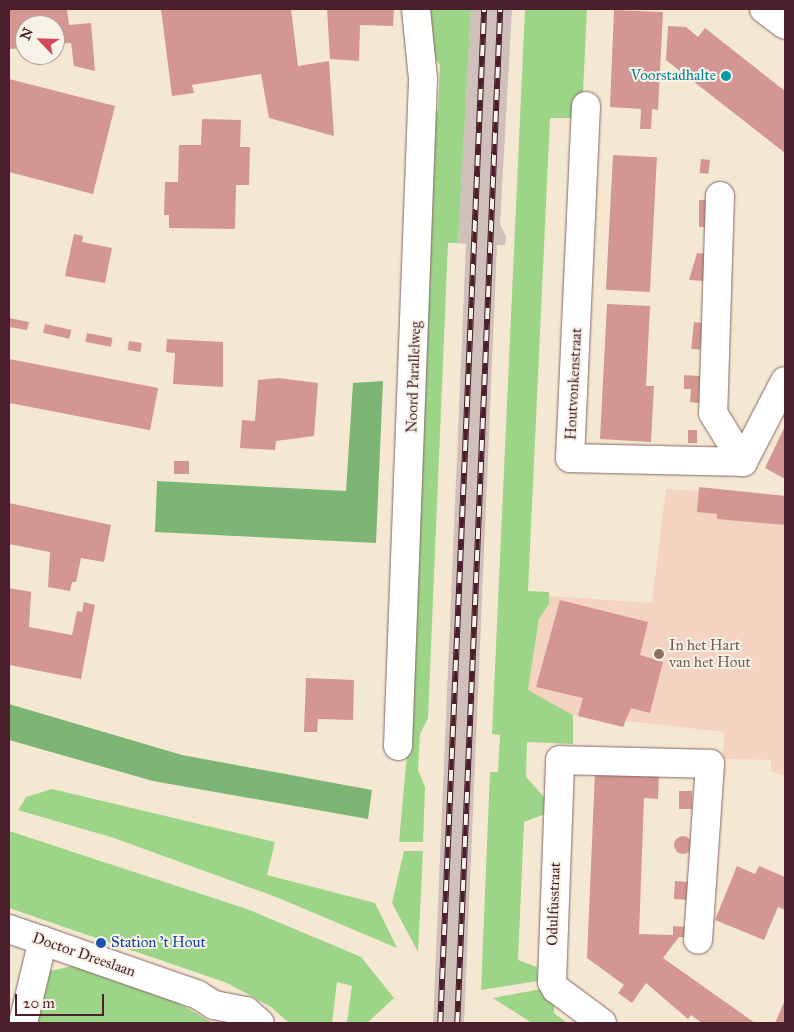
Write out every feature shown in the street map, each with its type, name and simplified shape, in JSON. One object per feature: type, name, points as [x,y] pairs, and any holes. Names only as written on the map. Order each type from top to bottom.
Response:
[{"type":"street","name":"Noord Parallelweg","points":[[398,746],[423,79],[416,9]]},
{"type":"street","points":[[764,9],[785,25]]},
{"type":"street","name":"Houtvonkenstraat","points":[[586,106],[570,458],[743,462]]},
{"type":"street","points":[[720,196],[712,413],[743,462]]},
{"type":"street","points":[[743,462],[785,381]]},
{"type":"street","name":"Odulfusstraat","points":[[602,1023],[552,982],[560,760],[710,764],[698,940]]},
{"type":"street","name":"Doctor Dreeslaan","points":[[9,929],[43,940],[220,1014],[246,1011],[260,1023]]},
{"type":"street","points":[[23,1023],[43,940]]},
{"type":"shaded area","points":[[471,9],[512,9],[500,224],[506,236],[505,245],[497,245],[464,1023],[433,1023],[466,244],[458,243]]},
{"type":"shaded area","name":"In het Hart van het Hout","points":[[666,489],[785,497],[785,776],[771,771],[771,760],[723,759],[724,732],[573,715],[528,690],[539,619],[549,596],[652,603]]},
{"type":"green space","points":[[429,9],[471,9],[458,243],[448,243],[428,718],[420,734],[418,770],[425,787],[423,842],[399,842],[409,732],[432,117],[438,110],[440,65],[434,57]]},
{"type":"green space","points":[[525,9],[587,9],[582,112],[572,118],[550,118],[528,591],[549,592],[549,604],[539,619],[528,690],[573,715],[573,744],[527,742],[526,777],[545,798],[545,814],[524,822],[518,960],[537,967],[538,981],[481,990],[490,772],[498,772],[500,735],[492,734]]},
{"type":"green space","points":[[383,381],[376,543],[155,532],[157,481],[346,491],[353,383]]},
{"type":"green space","points":[[9,704],[182,755],[372,790],[368,819],[153,781],[9,740]]},
{"type":"green space","points":[[52,789],[275,842],[267,875],[375,903],[397,948],[276,897],[114,838],[18,810],[26,797]]},
{"type":"green space","points":[[9,831],[247,909],[361,957],[394,998],[367,1023],[347,1022],[352,986],[337,982],[332,1023],[289,1023],[271,1007],[227,983],[9,908]]},
{"type":"green space","points":[[404,851],[423,851],[418,952],[392,903]]},
{"type":"green space","points":[[73,966],[173,1000],[213,1023],[37,1023],[50,971]]},
{"type":"green space","points":[[541,989],[554,1003],[554,1013],[567,1023],[532,1023],[493,998]]},
{"type":"building","points":[[9,9],[67,9],[69,25],[91,23],[95,71],[74,66],[71,43],[65,43],[65,15],[15,15],[15,49],[9,49]]},
{"type":"building","points":[[161,9],[291,9],[298,66],[329,61],[334,136],[269,118],[261,74],[192,85],[194,93],[172,96]]},
{"type":"building","points":[[327,9],[394,9],[393,26],[360,25],[359,61],[330,59]]},
{"type":"building","name":"Voorstadhalte","points":[[614,10],[663,12],[658,110],[652,109],[651,129],[640,129],[641,109],[610,107]]},
{"type":"building","name":"Voorstadhalte","points":[[668,26],[686,27],[698,37],[705,28],[785,91],[785,153],[666,60]]},
{"type":"building","points":[[9,79],[115,106],[93,194],[9,172]]},
{"type":"building","points":[[202,119],[241,120],[240,147],[250,147],[249,185],[236,185],[235,229],[169,228],[169,215],[164,215],[165,182],[178,182],[179,145],[201,145]]},
{"type":"building","points":[[613,155],[657,157],[650,292],[606,290]]},
{"type":"building","points":[[701,159],[710,160],[708,174],[700,173]]},
{"type":"building","points":[[699,200],[708,200],[708,227],[699,227]]},
{"type":"building","points":[[74,234],[83,236],[82,242],[112,248],[105,283],[65,276]]},
{"type":"building","points":[[697,253],[706,254],[705,281],[689,280]]},
{"type":"building","points":[[607,304],[650,306],[646,386],[654,386],[651,442],[600,439]]},
{"type":"building","points":[[9,318],[29,322],[27,330],[9,327]]},
{"type":"building","points":[[694,322],[703,323],[700,350],[691,349]]},
{"type":"building","points":[[45,324],[71,330],[69,339],[43,333]]},
{"type":"building","points":[[87,333],[113,338],[111,347],[85,342]]},
{"type":"building","points":[[167,339],[223,342],[223,387],[173,384],[175,353],[166,352]]},
{"type":"building","points":[[129,341],[142,343],[140,352],[128,350]]},
{"type":"building","points":[[9,359],[158,388],[150,430],[9,403]]},
{"type":"building","points":[[684,375],[700,376],[699,403],[690,402],[691,389],[684,389]]},
{"type":"building","points":[[278,378],[318,383],[314,436],[276,441],[275,450],[240,448],[242,420],[255,421],[258,380]]},
{"type":"building","points":[[785,426],[785,479],[765,468]]},
{"type":"building","points":[[688,430],[697,430],[697,443],[688,443]]},
{"type":"building","points":[[174,461],[189,461],[189,474],[174,474]]},
{"type":"building","points":[[699,487],[785,496],[785,525],[717,519],[717,514],[697,512]]},
{"type":"building","points":[[9,503],[111,525],[104,562],[81,558],[76,582],[72,582],[70,591],[48,587],[50,552],[9,544]]},
{"type":"building","points":[[9,588],[31,592],[29,627],[72,635],[77,611],[82,612],[84,602],[95,605],[81,679],[9,665]]},
{"type":"building","points":[[560,600],[648,622],[640,655],[663,662],[650,713],[631,708],[623,727],[578,716],[583,698],[536,687]]},
{"type":"building","points":[[306,678],[354,680],[353,720],[318,719],[317,732],[304,732]]},
{"type":"building","points":[[595,772],[659,775],[658,799],[644,798],[639,934],[673,935],[673,926],[686,927],[686,937],[679,937],[663,958],[755,1023],[702,1023],[691,1015],[688,1019],[646,983],[632,1003],[618,993],[624,985],[587,958]]},
{"type":"building","points":[[679,791],[692,791],[692,809],[679,809]]},
{"type":"building","points":[[683,836],[689,839],[692,845],[689,851],[683,854],[677,851],[674,845],[677,839]]},
{"type":"building","points":[[737,866],[755,874],[759,866],[785,877],[785,910],[778,907],[764,940],[715,920]]},
{"type":"building","points":[[675,881],[688,882],[687,900],[674,899]]},
{"type":"building","points":[[785,1000],[785,1023],[775,1023]]},
{"type":"railway","points":[[440,1023],[484,9]]},
{"type":"railway","points":[[457,1023],[500,9]]},
{"type":"place","name":"Voorstadhalte","points":[[726,76]]},
{"type":"place","name":"In het Hart van het Hout","points":[[659,654]]},
{"type":"place","name":"Station 't Hout","points":[[101,943]]}]
